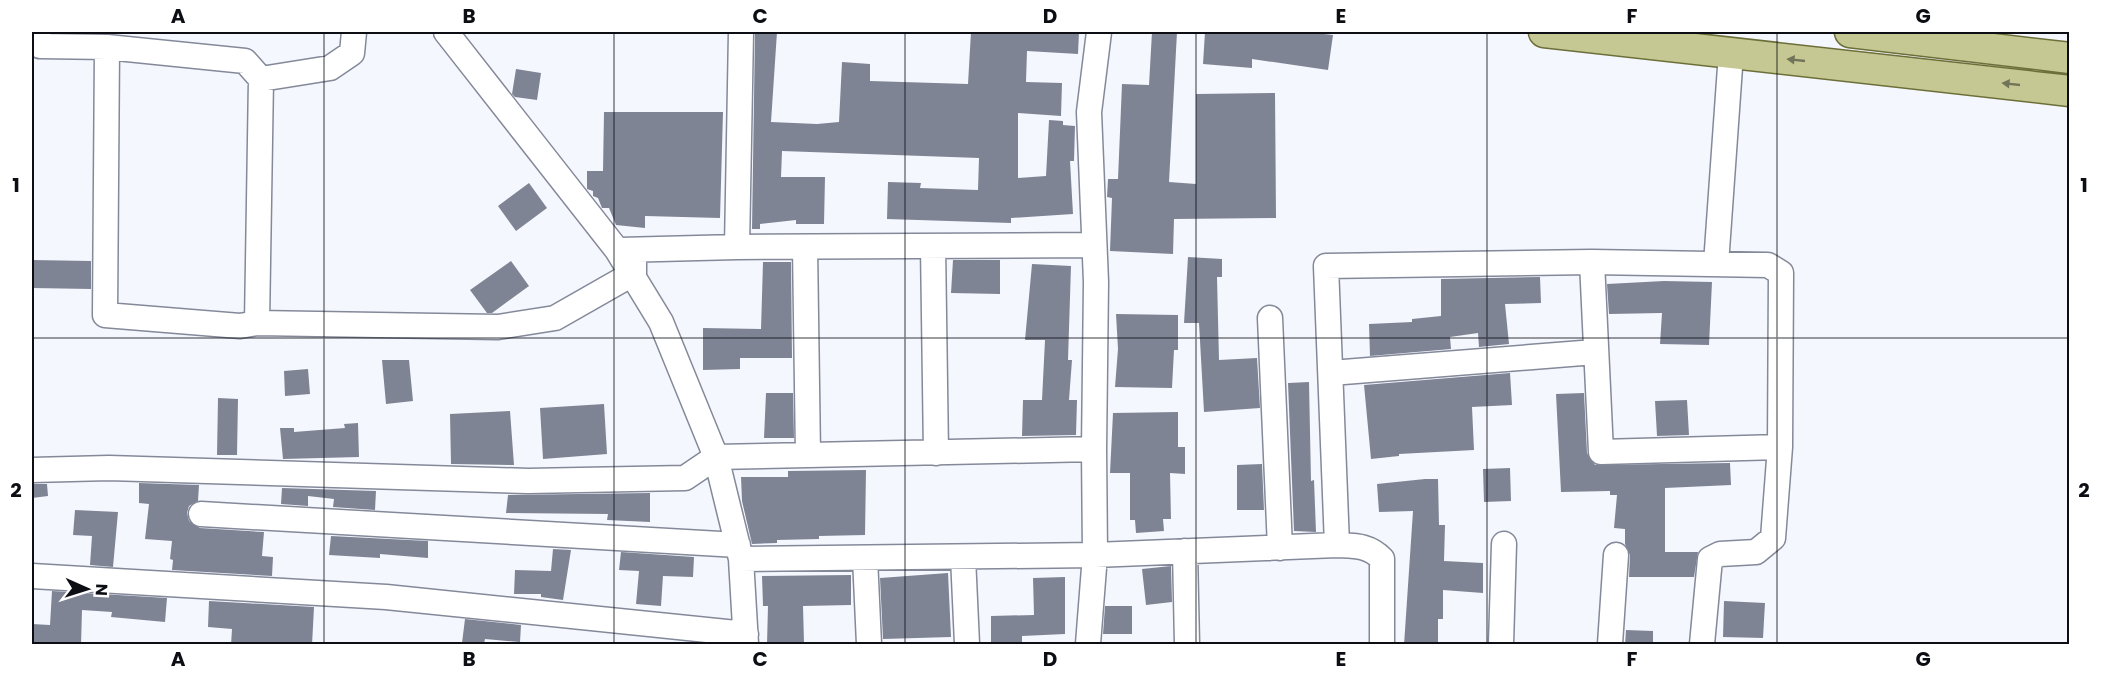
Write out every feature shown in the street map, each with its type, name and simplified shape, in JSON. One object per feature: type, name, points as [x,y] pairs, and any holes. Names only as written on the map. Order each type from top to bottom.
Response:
[{"type":"main road","points":[[1544,32],[2070,91]]},
{"type":"main road","points":[[1855,32],[2070,58]]},
{"type":"street","points":[[38,32],[40,46],[107,47],[245,61],[261,79],[257,323]]},
{"type":"street","points":[[261,79],[330,68],[352,53],[354,32]]},
{"type":"street","points":[[32,576],[386,597],[746,639],[740,552],[716,457],[662,322],[628,258],[446,32]]},
{"type":"street","points":[[737,247],[741,32]]},
{"type":"street","points":[[1088,645],[1095,555],[1094,245],[1089,112],[1099,32]]},
{"type":"street","points":[[107,47],[105,315],[240,326],[257,323],[498,327],[555,318],[628,258],[737,247],[1094,245]]},
{"type":"street","points":[[1716,264],[1731,53]]},
{"type":"street","points":[[933,246],[936,453]]},
{"type":"street","points":[[805,247],[808,455]]},
{"type":"street","points":[[1592,262],[1601,452],[1780,447]]},
{"type":"street","points":[[1337,545],[1326,266],[1592,262],[1768,265],[1781,273],[1780,447],[1773,538],[1756,552],[1720,554],[1710,559],[1702,645]]},
{"type":"street","points":[[1270,318],[1280,548]]},
{"type":"street","points":[[1331,372],[1595,352]]},
{"type":"street","points":[[32,470],[109,468],[539,481],[686,478],[716,457],[1094,449]]},
{"type":"street","points":[[201,514],[740,552],[865,558],[1095,555],[1337,545],[1363,547],[1374,550],[1382,559],[1382,645]]},
{"type":"street","points":[[1501,645],[1504,544]]},
{"type":"street","points":[[1185,552],[1187,645]]},
{"type":"street","points":[[1610,645],[1617,555]]},
{"type":"street","points":[[963,556],[967,645]]},
{"type":"street","points":[[865,558],[869,645]]},
{"type":"building","points":[[755,32],[777,32],[771,122],[817,124],[839,122],[842,62],[870,64],[870,81],[968,84],[971,32],[1079,32],[1078,54],[1027,51],[1026,82],[1062,83],[1061,116],[1018,113],[1018,178],[1046,176],[1049,120],[1063,121],[1063,125],[1075,126],[1074,161],[1070,161],[1073,214],[1011,218],[1011,223],[887,219],[888,182],[921,183],[920,188],[978,190],[979,158],[782,151],[781,177],[825,177],[824,224],[796,224],[796,220],[760,224],[760,229],[752,229]]},
{"type":"building","points":[[1152,32],[1177,32],[1169,182],[1196,184],[1196,94],[1275,93],[1276,218],[1174,219],[1173,254],[1110,251],[1112,198],[1107,197],[1108,179],[1118,179],[1122,84],[1149,85]]},
{"type":"building","points":[[1205,32],[1307,32],[1333,35],[1328,70],[1252,59],[1252,68],[1203,64]]},
{"type":"building","points":[[516,69],[541,73],[537,100],[515,97],[512,94]]},
{"type":"building","points":[[604,112],[723,112],[720,218],[645,216],[645,228],[616,225],[609,208],[602,208],[598,198],[593,196],[593,191],[587,189],[587,171],[603,171]]},
{"type":"building","points":[[529,183],[547,208],[516,231],[498,206]]},
{"type":"building","points":[[1188,257],[1222,259],[1222,277],[1217,277],[1219,360],[1257,358],[1260,408],[1204,412],[1199,323],[1184,323]]},
{"type":"building","points":[[32,260],[91,261],[91,289],[32,288]]},
{"type":"building","points":[[953,260],[1000,260],[1000,294],[951,293]]},
{"type":"building","points":[[511,261],[529,286],[492,313],[487,313],[470,290]]},
{"type":"building","points":[[763,262],[791,262],[792,358],[740,358],[740,369],[703,370],[703,328],[761,329]]},
{"type":"building","points":[[1032,264],[1071,266],[1068,360],[1072,360],[1069,400],[1077,400],[1076,435],[1022,436],[1023,400],[1042,400],[1045,340],[1025,340]]},
{"type":"building","points":[[1540,277],[1541,303],[1505,304],[1509,344],[1479,347],[1478,333],[1450,337],[1451,349],[1370,356],[1369,324],[1412,322],[1412,319],[1441,316],[1441,279]]},
{"type":"building","points":[[1664,281],[1712,282],[1709,345],[1660,344],[1662,313],[1609,314],[1607,284]]},
{"type":"building","points":[[1116,314],[1178,315],[1178,350],[1174,350],[1172,388],[1115,387],[1118,349]]},
{"type":"building","points":[[382,360],[409,360],[413,401],[386,404]]},
{"type":"building","points":[[308,369],[310,394],[285,396],[284,371]]},
{"type":"building","points":[[1510,373],[1512,405],[1472,407],[1474,450],[1399,454],[1399,456],[1371,459],[1364,385]]},
{"type":"building","points":[[1309,382],[1311,481],[1314,480],[1316,532],[1294,531],[1288,383]]},
{"type":"building","points":[[766,393],[793,393],[794,438],[764,438]]},
{"type":"building","points":[[1584,393],[1587,453],[1595,465],[1730,463],[1731,485],[1665,488],[1665,552],[1698,552],[1694,577],[1629,577],[1630,555],[1625,544],[1625,529],[1614,528],[1617,495],[1610,495],[1610,491],[1561,492],[1556,394]]},
{"type":"building","points":[[218,398],[238,399],[237,455],[217,455]]},
{"type":"building","points":[[1687,400],[1689,435],[1657,436],[1655,401]]},
{"type":"building","points":[[604,404],[607,454],[543,459],[540,408]]},
{"type":"building","points":[[510,411],[514,465],[451,464],[450,414]]},
{"type":"building","points":[[1178,412],[1178,447],[1185,447],[1185,474],[1170,473],[1171,519],[1163,519],[1164,531],[1136,533],[1135,520],[1130,520],[1130,473],[1110,473],[1113,413]]},
{"type":"building","points":[[358,423],[359,457],[283,459],[280,428],[294,428],[294,432],[345,428],[344,424]]},
{"type":"building","points":[[1262,464],[1264,510],[1237,510],[1237,465]]},
{"type":"building","points":[[1510,468],[1511,501],[1484,502],[1483,469]]},
{"type":"building","points":[[866,470],[865,535],[819,536],[819,539],[777,540],[777,543],[752,544],[742,501],[741,477],[788,477],[788,471]]},
{"type":"building","points":[[1438,479],[1439,525],[1445,525],[1444,561],[1483,563],[1483,593],[1443,590],[1443,619],[1438,619],[1438,645],[1404,645],[1413,511],[1379,512],[1377,484]]},
{"type":"building","points":[[139,483],[199,485],[198,501],[189,506],[187,513],[189,521],[200,528],[264,532],[262,556],[273,557],[272,576],[172,570],[173,560],[170,559],[172,541],[145,539],[149,504],[139,503]]},
{"type":"building","points":[[32,484],[47,484],[48,496],[32,498]]},
{"type":"building","points":[[282,488],[376,491],[375,510],[333,507],[334,499],[308,496],[308,506],[281,504]]},
{"type":"building","points":[[650,493],[650,522],[607,520],[608,514],[506,513],[508,495]]},
{"type":"building","points":[[75,510],[118,512],[113,567],[90,565],[92,536],[73,535]]},
{"type":"building","points":[[331,536],[428,541],[428,558],[380,554],[380,558],[329,555]]},
{"type":"building","points":[[553,549],[571,550],[563,600],[541,597],[541,594],[514,594],[515,570],[551,571]]},
{"type":"building","points":[[621,552],[694,557],[693,577],[663,576],[661,606],[636,604],[639,571],[619,570]]},
{"type":"building","points":[[1171,566],[1172,602],[1146,605],[1142,569]]},
{"type":"building","points":[[948,573],[951,637],[883,639],[880,578]]},
{"type":"building","points":[[851,575],[851,605],[803,606],[804,643],[767,644],[768,606],[763,606],[762,576]]},
{"type":"building","points":[[1065,577],[1065,634],[1022,636],[1022,645],[991,645],[991,616],[1034,615],[1033,578]]},
{"type":"building","points":[[52,591],[167,598],[165,622],[111,617],[112,612],[82,610],[81,645],[32,645],[32,624],[50,625]]},
{"type":"building","points":[[209,601],[314,607],[312,645],[231,645],[232,629],[208,627]]},
{"type":"building","points":[[1724,601],[1765,603],[1763,638],[1723,637]]},
{"type":"building","points":[[1105,606],[1132,606],[1132,634],[1103,634]]},
{"type":"building","points":[[465,619],[521,625],[520,642],[485,639],[484,644],[462,643]]},
{"type":"building","points":[[1626,630],[1653,631],[1653,645],[1625,645]]}]
